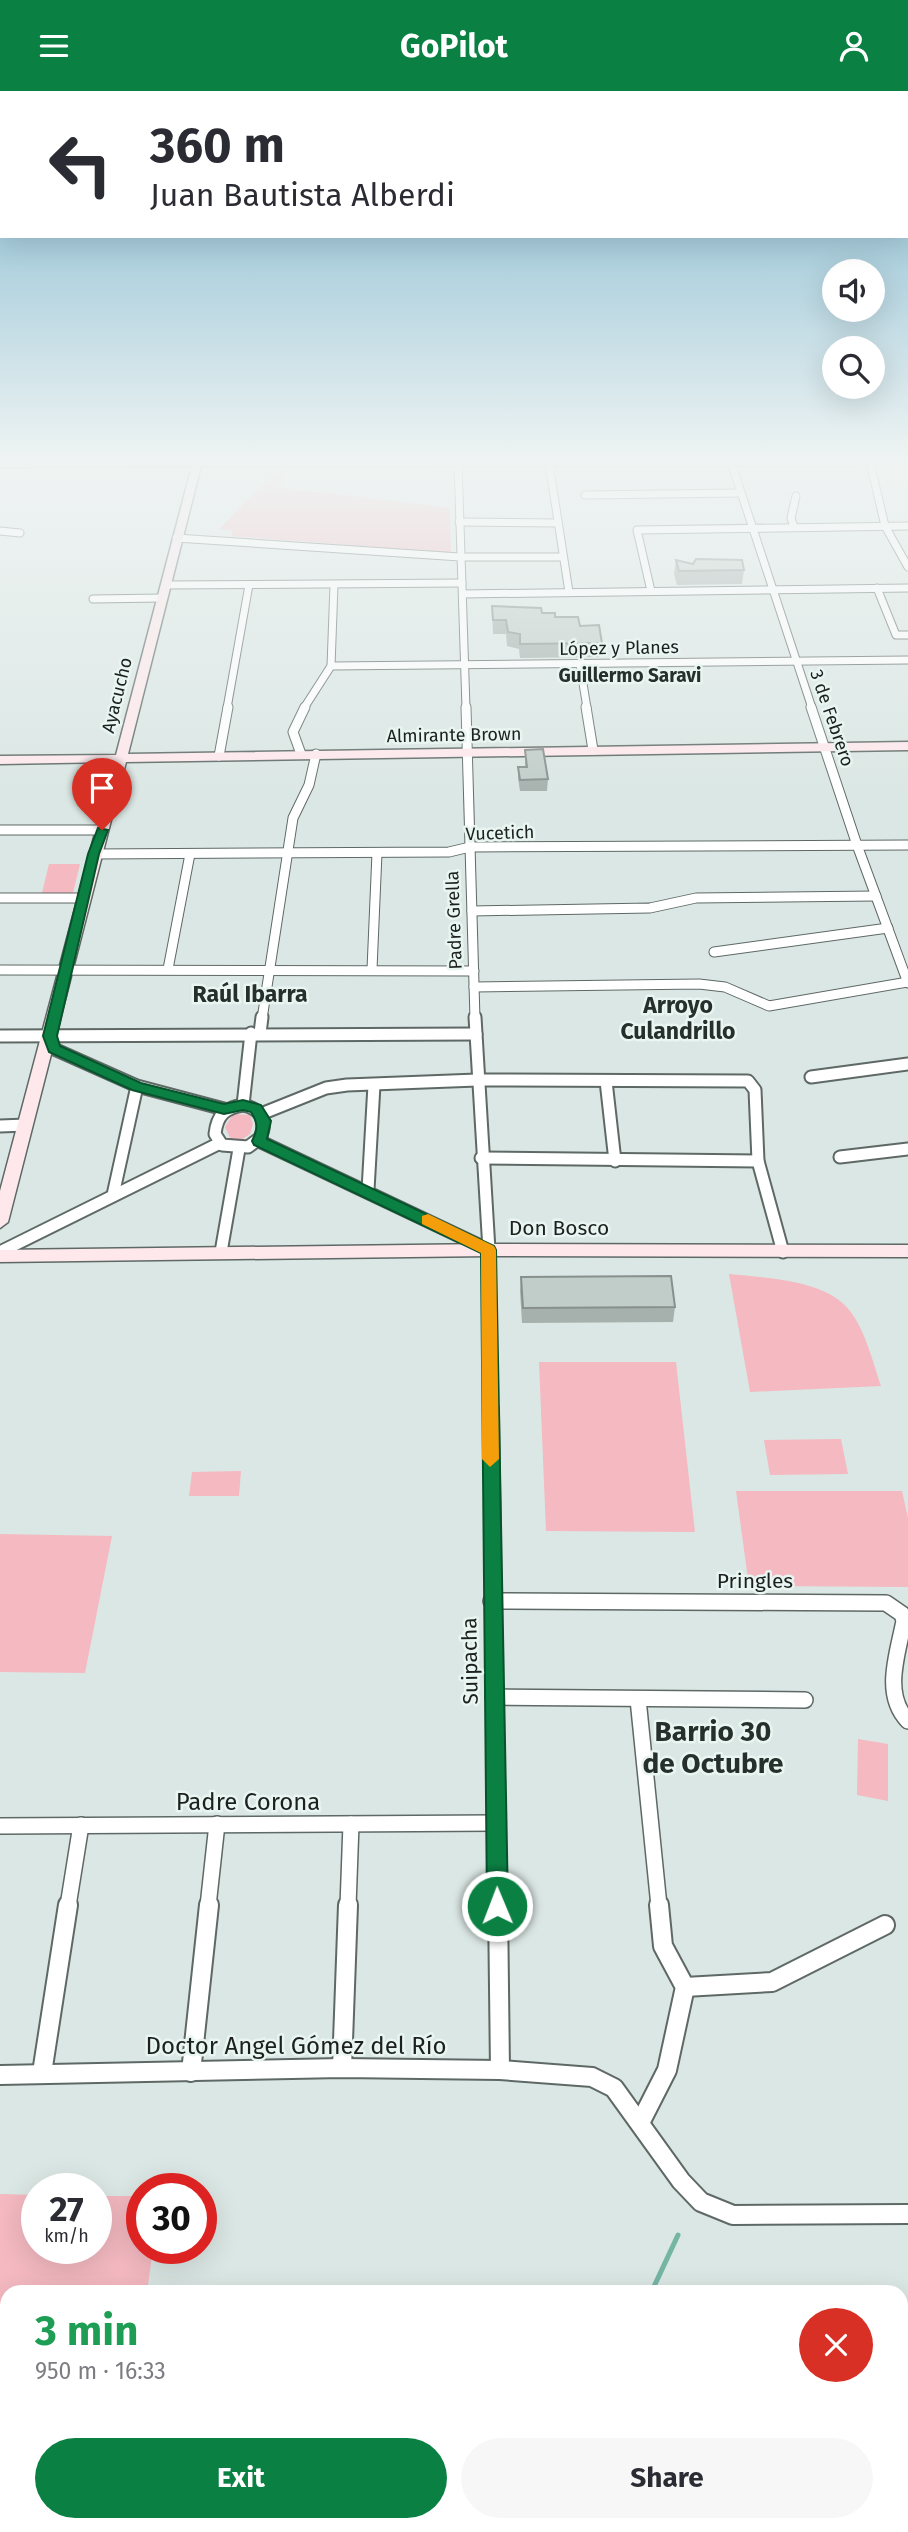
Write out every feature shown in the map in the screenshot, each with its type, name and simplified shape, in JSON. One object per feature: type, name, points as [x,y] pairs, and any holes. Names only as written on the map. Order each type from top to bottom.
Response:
[{"type":"main road","name":"Ayacucho","points":[[0,1222],[50,1036],[93,854],[102,830],[167,576]]},
{"type":"main road","name":"Almirante Brown","points":[[0,760],[908,746]]},
{"type":"main road","name":"Don Bosco","points":[[0,1254],[489,1250],[908,1251]]},
{"type":"street","name":"Padre Grella","points":[[461,576],[477,1080],[489,1250]]},
{"type":"street","points":[[566,576],[569,592]]},
{"type":"street","points":[[648,576],[651,591]]},
{"type":"street","name":"3 de Febrero","points":[[769,576],[857,845],[908,982]]},
{"type":"street","points":[[165,585],[462,583]]},
{"type":"street","points":[[219,756],[249,585]]},
{"type":"street","points":[[300,754],[293,732],[295,722],[331,666],[334,585]]},
{"type":"street","points":[[877,588],[896,635],[908,635]]},
{"type":"street","points":[[463,594],[908,588]]},
{"type":"street","points":[[93,599],[162,598]]},
{"type":"street","name":"López y Planes","points":[[331,666],[908,660]]},
{"type":"street","points":[[580,665],[593,750]]},
{"type":"street","points":[[243,1105],[255,1033],[270,968],[293,818],[309,785],[316,754]]},
{"type":"street","points":[[0,830],[102,830]]},
{"type":"street","name":"Vucetich","points":[[93,854],[377,853],[449,852],[470,848],[908,845]]},
{"type":"street","points":[[168,969],[190,853]]},
{"type":"street","points":[[372,969],[377,853]]},
{"type":"street","points":[[472,911],[650,908],[696,898],[876,896]]},
{"type":"street","points":[[0,898],[84,898]]},
{"type":"street","points":[[714,953],[888,928]]},
{"type":"street","points":[[0,970],[270,968],[474,971]]},
{"type":"street","points":[[474,987],[699,984],[725,988],[769,1006],[908,982]]},
{"type":"street","points":[[0,1036],[476,1034]]},
{"type":"street","points":[[0,1254],[220,1143],[239,1149],[259,1141],[264,1132],[261,1114],[256,1108],[243,1105],[224,1109],[137,1086],[54,1049],[50,1036]]},
{"type":"street","points":[[811,1077],[908,1064]]},
{"type":"street","points":[[261,1114],[326,1088],[477,1080],[748,1081],[755,1090],[758,1161],[783,1251]]},
{"type":"street","points":[[606,1081],[615,1161]]},
{"type":"street","points":[[368,1190],[374,1085]]},
{"type":"street","points":[[113,1195],[137,1086]]},
{"type":"street","points":[[220,1143],[215,1129],[217,1117],[224,1109]]},
{"type":"street","points":[[0,1126],[26,1125]]},
{"type":"street","points":[[259,1141],[368,1190],[489,1250]]},
{"type":"street","points":[[221,1252],[239,1149]]},
{"type":"street","points":[[840,1157],[908,1149]]},
{"type":"street","points":[[481,1158],[758,1161]]},
{"type":"street","name":"Suipacha","points":[[489,1250],[491,1601],[500,2070]]},
{"type":"street","name":"Pringles","points":[[491,1601],[886,1602],[902,1613],[904,1621],[894,1692],[896,1708],[908,1721]]},
{"type":"street","points":[[493,1697],[805,1700]]},
{"type":"street","points":[[638,1699],[663,1946],[685,1987],[667,2070],[640,2123]]},
{"type":"street","name":"Padre Corona","points":[[0,1826],[496,1823]]},
{"type":"street","points":[[191,2071],[217,1824]]},
{"type":"street","points":[[342,2068],[351,1824]]},
{"type":"street","points":[[41,2073],[81,1825]]},
{"type":"street","points":[[685,1987],[772,1982],[885,1925]]},
{"type":"street","name":"Doctor Angel Gómez del Río","points":[[0,2075],[342,2068],[500,2070],[592,2077]]},
{"type":"street","points":[[592,2077],[614,2088],[681,2181],[701,2202],[733,2215],[908,2214]]},
{"type":"shaded area","points":[[49,864],[80,864],[73,893],[42,893]]},
{"type":"shaded area","points":[[233,1114],[250,1115],[253,1124],[250,1134],[241,1140],[231,1140],[225,1127]]},
{"type":"shaded area","points":[[729,1274],[811,1286],[839,1300],[860,1327],[881,1386],[750,1392]]},
{"type":"shaded area","points":[[539,1362],[676,1362],[695,1532],[546,1531]]},
{"type":"shaded area","points":[[841,1439],[848,1474],[770,1475],[764,1440]]},
{"type":"shaded area","points":[[241,1471],[239,1496],[189,1496],[192,1472]]},
{"type":"shaded area","points":[[736,1491],[902,1491],[908,1518],[908,1587],[749,1586]]},
{"type":"shaded area","points":[[0,1534],[112,1536],[85,1673],[0,1672]]},
{"type":"shaded area","points":[[858,1739],[888,1744],[888,1801],[857,1795]]},
{"type":"shaded area","points":[[0,2194],[21,2195],[21,2264],[112,2264],[112,2196],[126,2196],[126,2264],[151,2264],[148,2285],[0,2285]]},
{"type":"building","points":[[492,606],[541,608],[542,613],[555,613],[555,617],[578,617],[580,626],[599,625],[602,643],[520,644],[520,634],[508,632],[506,620],[493,620]]},
{"type":"building","points":[[543,749],[548,779],[520,780],[518,767],[527,767],[525,750]]},
{"type":"building","points":[[671,1276],[675,1307],[523,1308],[521,1277]]},
{"type":"waterway","points":[[655,2285],[678,2235]]},
{"type":"slow traffic","points":[[428,1220],[489,1250],[490,1459]]},
{"type":"district","name":"Guillermo Saravi","points":[[630,675]]},
{"type":"district","name":"Raúl Ibarra","points":[[250,994]]},
{"type":"district","name":"Arroyo Culandrillo","points":[[678,1018]]},
{"type":"district","name":"Barrio 30 de Octubre","points":[[713,1747]]},
{"type":"route","points":[[102,830],[93,854],[50,1036],[54,1049],[137,1086],[224,1109],[243,1105],[256,1108],[264,1121],[264,1132],[259,1141],[368,1190],[489,1250],[491,1601],[497,1906]]}]
